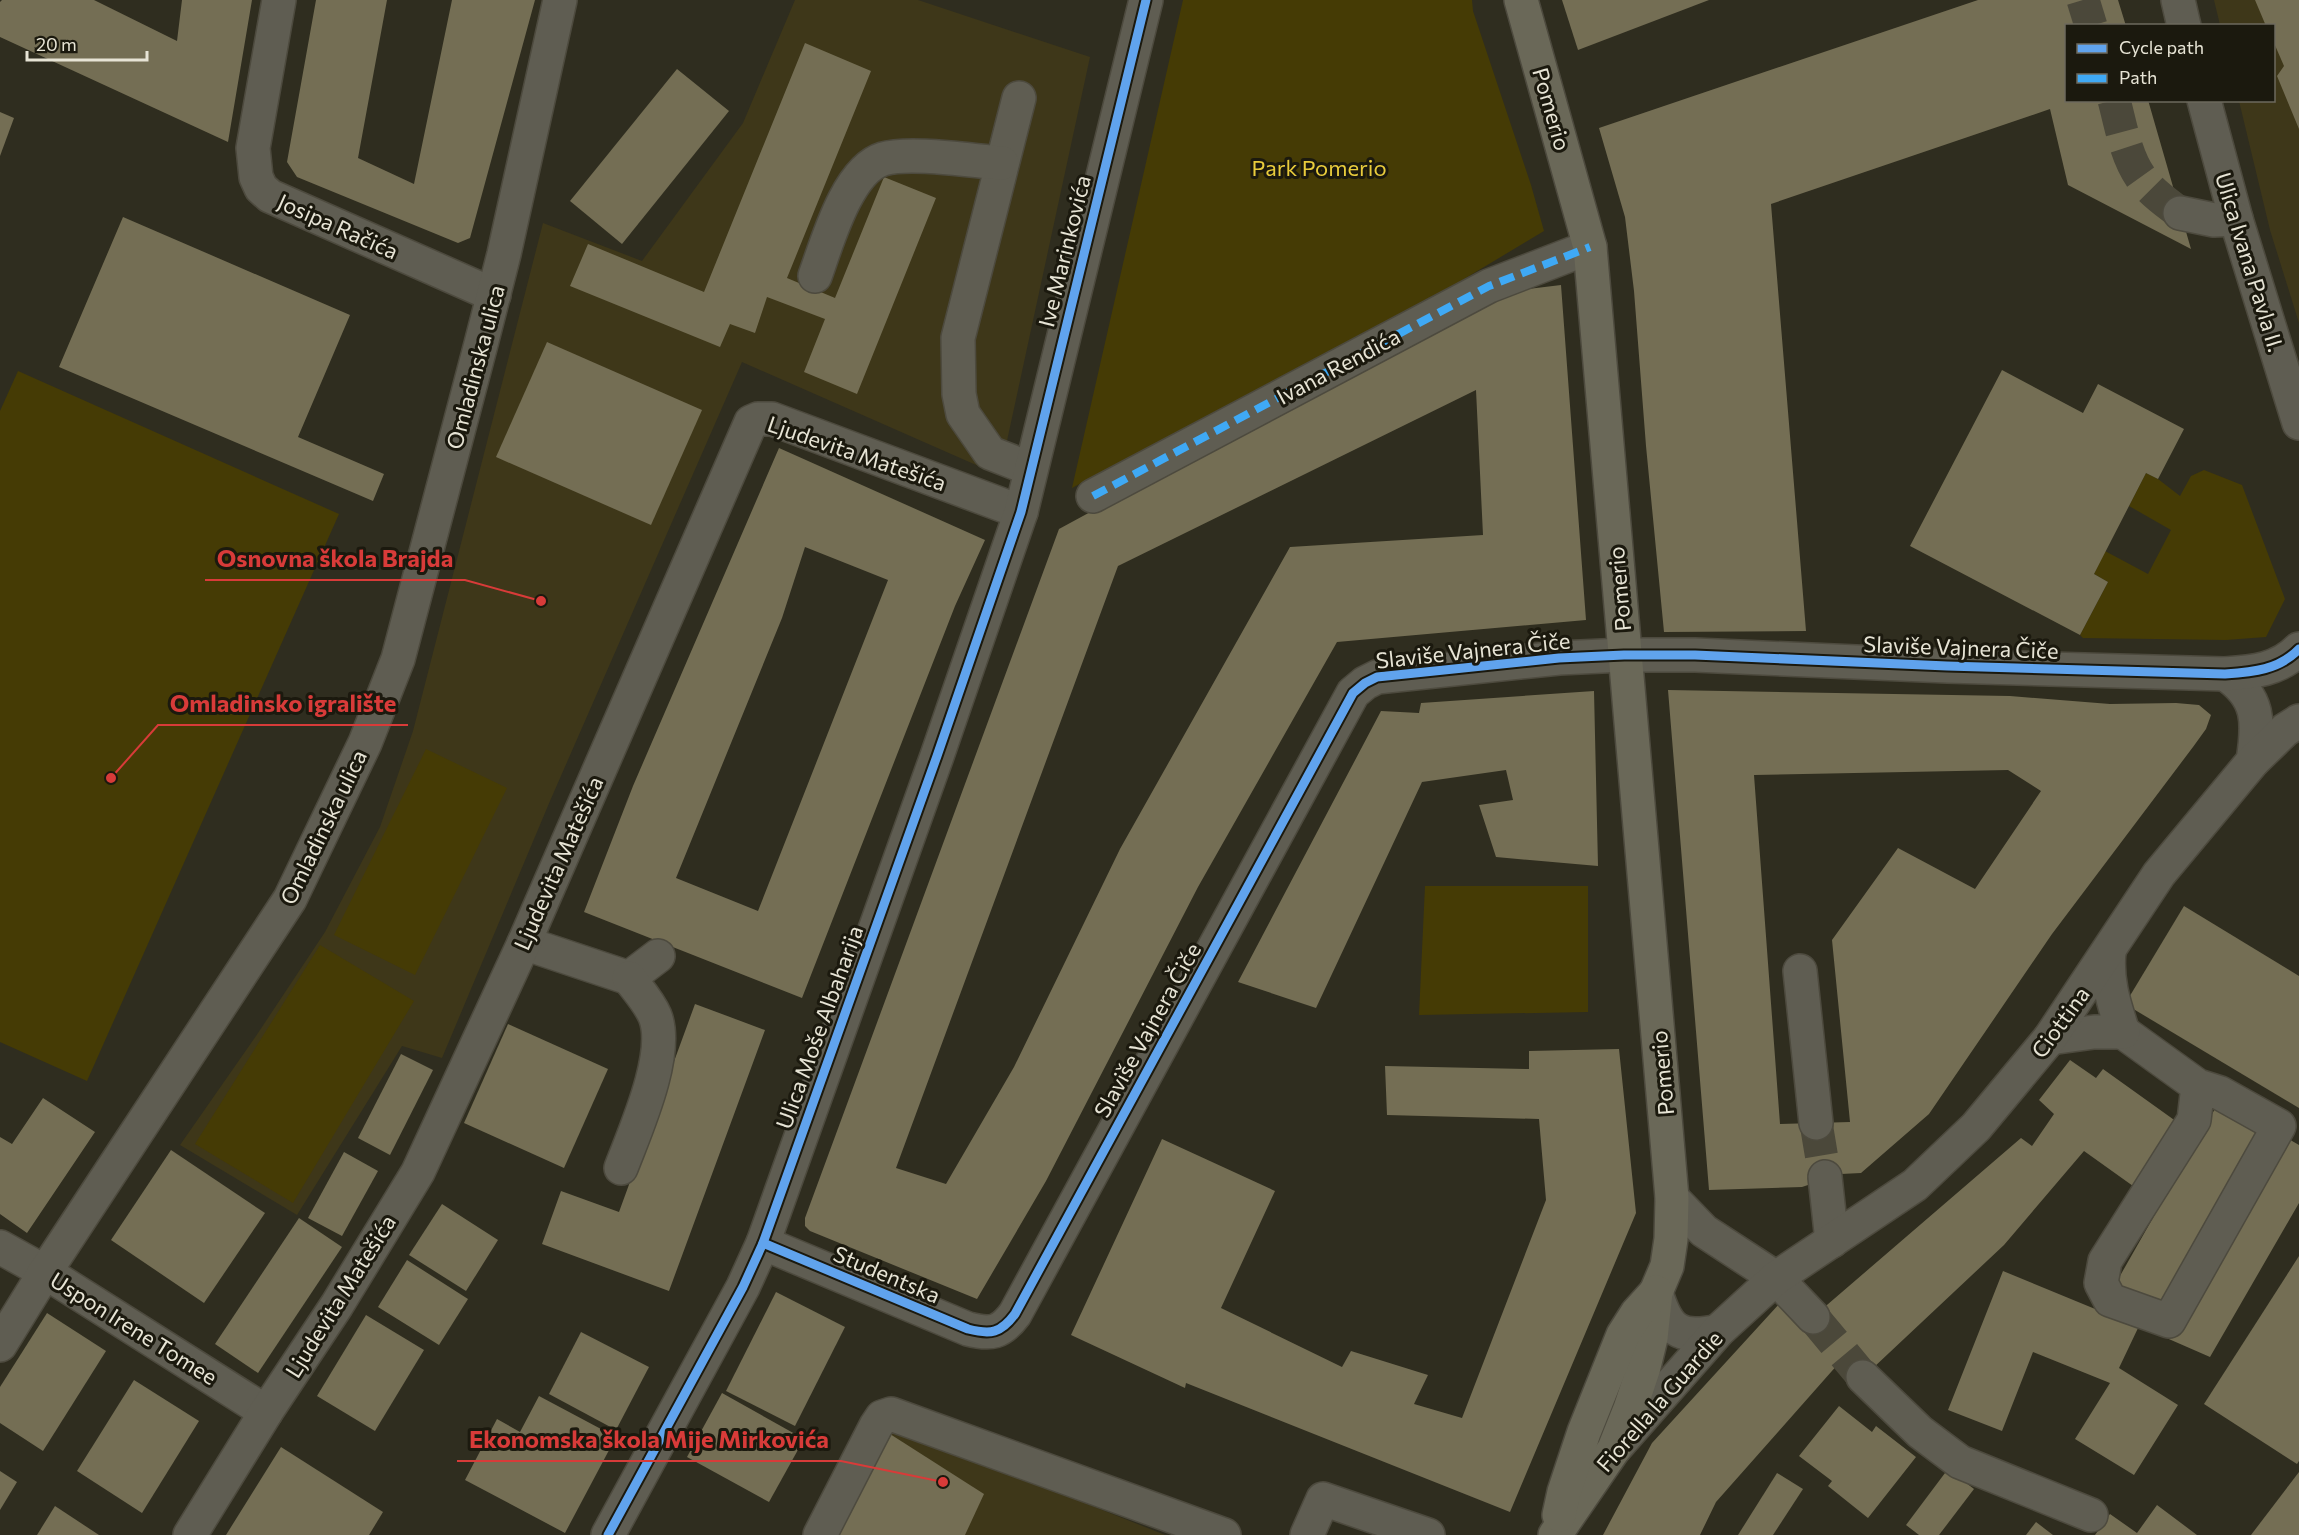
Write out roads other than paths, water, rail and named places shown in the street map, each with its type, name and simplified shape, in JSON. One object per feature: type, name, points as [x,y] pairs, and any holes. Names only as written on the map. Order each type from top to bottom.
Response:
[{"type":"main road","name":"Pomerio","points":[[1521,0],[1590,247],[1672,1198],[1671,1239],[1667,1266],[1656,1292],[1651,1338],[1644,1367],[1614,1449]]},
{"type":"main road","name":"Pomerio","points":[[1555,1535],[1564,1492],[1574,1461],[1623,1335],[1636,1313],[1656,1292]]},
{"type":"main road","name":"Fiorella la Guardie","points":[[1555,1535],[1614,1449]]},
{"type":"street","name":"Josipa Račića","points":[[279,0],[253,148],[254,165],[261,188],[270,196],[494,295]]},
{"type":"street","name":"Omladinska ulica","points":[[0,1345],[45,1272],[290,899],[365,743],[398,659],[494,295],[560,0]]},
{"type":"street","name":"Ive Marinkovića","points":[[1020,512],[1146,0]]},
{"type":"street","points":[[2178,0],[2184,24]]},
{"type":"street","points":[[1019,98],[958,338],[959,394],[963,414],[990,453],[1031,469]]},
{"type":"street","name":"Ulica Ivana Pavla II.","points":[[2205,102],[2236,219],[2299,423]]},
{"type":"street","points":[[815,276],[843,199],[862,174],[882,159],[910,157],[1002,163]]},
{"type":"street","points":[[2180,213],[2214,220],[2236,219]]},
{"type":"street","name":"Ivana Rendića","points":[[1093,496],[1489,286],[1590,247]]},
{"type":"street","name":"Ljudevita Matešića","points":[[190,1535],[266,1412],[337,1305],[418,1172],[524,943],[751,422],[758,419],[772,419],[1020,512]]},
{"type":"street","name":"Ulica Moše Albaharija","points":[[608,1535],[742,1287],[763,1243],[937,756],[1020,512]]},
{"type":"street","name":"Slaviše Vajnera Čiče","points":[[998,1331],[1015,1314],[1353,693],[1365,683],[1377,677],[1559,658],[1695,655],[1947,666],[2225,674],[2271,668],[2290,658],[2299,649]]},
{"type":"street","points":[[2225,674],[2246,691],[2253,704],[2257,736],[2253,761]]},
{"type":"street","name":"Ciottina","points":[[1776,1278],[1915,1185],[1976,1126],[2050,1038],[2159,874],[2253,761],[2285,730],[2299,721]]},
{"type":"street","points":[[524,943],[628,978],[655,1017],[658,1033],[650,1089],[621,1168]]},
{"type":"street","points":[[2109,952],[2107,970],[2110,993],[2123,1032]]},
{"type":"street","points":[[628,978],[658,956]]},
{"type":"street","points":[[1800,971],[1816,1123]]},
{"type":"street","points":[[2050,1038],[2094,1032],[2123,1032],[2198,1086],[2220,1093],[2279,1126],[2169,1321],[2110,1300],[2101,1283],[2105,1261],[2194,1120],[2198,1086]]},
{"type":"street","points":[[1825,1177],[1832,1241]]},
{"type":"street","points":[[1672,1198],[1704,1231],[1776,1278],[1813,1317]]},
{"type":"street","name":"Studentska","points":[[763,1243],[969,1329],[998,1331]]},
{"type":"street","name":"Uspon Irene Tomee","points":[[0,1247],[45,1272],[266,1412]]},
{"type":"street","name":"Fiorella la Guardie","points":[[1614,1449],[1718,1331],[1776,1278]]},
{"type":"street","points":[[1656,1292],[1663,1315],[1674,1327],[1696,1335],[1718,1331]]},
{"type":"street","points":[[1863,1377],[1920,1432],[1960,1462],[2091,1515]]},
{"type":"street","points":[[820,1535],[876,1426],[882,1418],[891,1414],[1224,1535]]},
{"type":"street","points":[[1307,1535],[1323,1499],[1428,1535]]},
{"type":"tunnel","points":[[2083,0],[2090,24]]},
{"type":"tunnel","points":[[2115,102],[2136,171],[2150,189],[2180,213]]},
{"type":"tunnel","points":[[1816,1123],[1825,1177]]},
{"type":"tunnel","points":[[1813,1317],[1863,1377]]},
{"type":"place","name":"Osnovna škola Brajda","points":[[541,601]]},
{"type":"place","name":"Omladinsko igralište","points":[[111,778]]},
{"type":"place","name":"Ekonomska škola Mije Mirkovića","points":[[943,1482]]},
{"type":"park label","name":"Park Pomerio","points":[[1319,167]]}]
